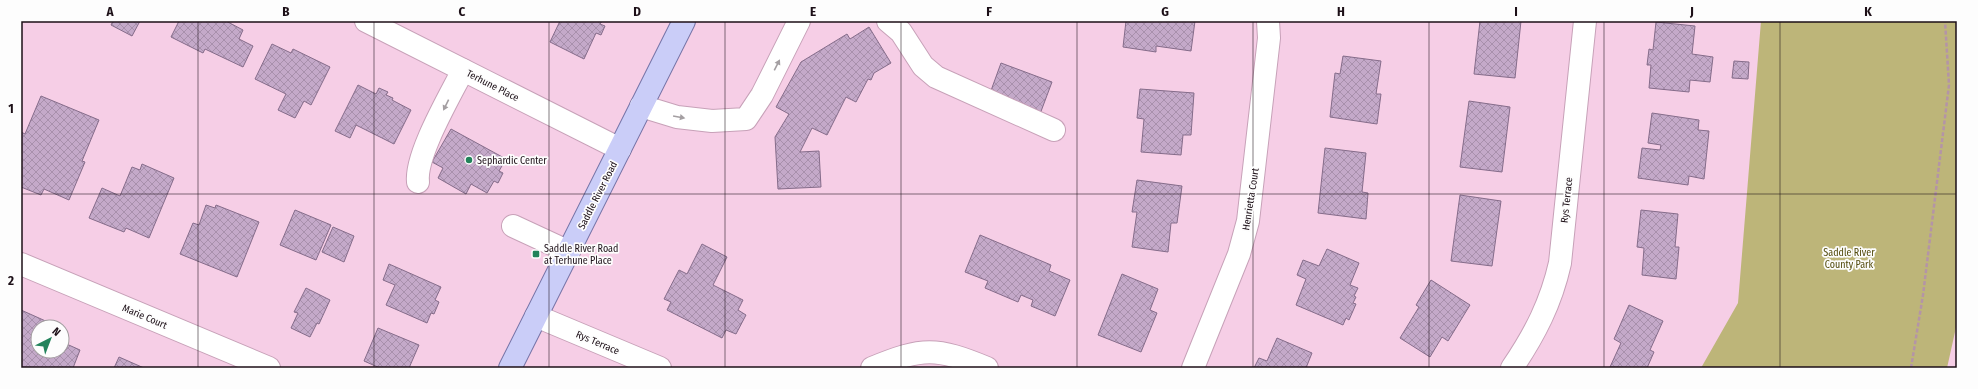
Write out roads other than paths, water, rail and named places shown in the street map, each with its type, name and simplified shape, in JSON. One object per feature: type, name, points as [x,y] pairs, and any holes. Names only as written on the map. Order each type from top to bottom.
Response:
[{"type":"main road","name":"Saddle River Road","points":[[510,368],[684,21]]},
{"type":"street","name":"Terhune Place","points":[[366,21],[620,149]]},
{"type":"street","points":[[641,106],[677,117],[712,121],[746,119],[762,95],[799,21]]},
{"type":"street","points":[[888,21],[901,32],[923,66],[936,77],[1054,130]]},
{"type":"street","name":"Henrietta Court","points":[[1193,368],[1239,254],[1248,220],[1269,38],[1268,21]]},
{"type":"street","name":"Rys Terrace","points":[[1512,368],[1539,323],[1553,291],[1560,263],[1585,21]]},
{"type":"street","points":[[418,182],[417,173],[420,157],[463,70]]},
{"type":"street","points":[[512,226],[568,252]]},
{"type":"street","name":"Marie Court","points":[[21,264],[269,368]]},
{"type":"street","name":"Rys Terrace","points":[[536,316],[660,368]]},
{"type":"street","points":[[872,368],[903,355],[923,352],[943,352],[987,368]]},
{"type":"place","name":"Sephardic Center","points":[[469,160]]},
{"type":"place","name":"Saddle River Road at Terhune Place","points":[[536,254]]},
{"type":"park label","name":"Saddle River County Park","points":[[1849,258]]}]
